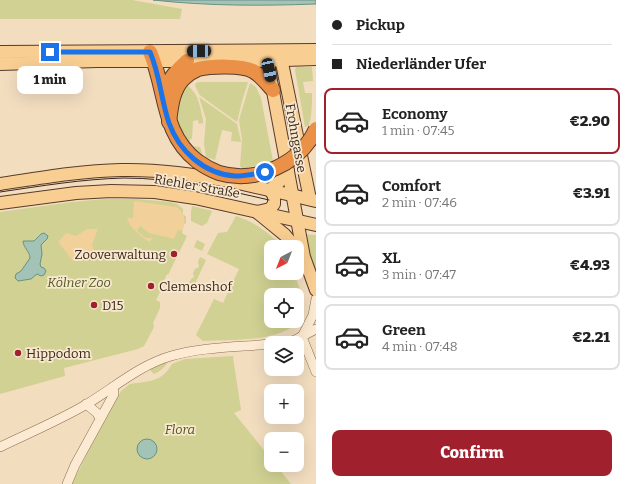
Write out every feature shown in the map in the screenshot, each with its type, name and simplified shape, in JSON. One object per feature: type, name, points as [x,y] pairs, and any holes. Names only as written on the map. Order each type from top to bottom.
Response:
[{"type":"highway","points":[[152,57],[169,122],[178,142],[197,161],[210,169],[228,175],[243,176],[265,172],[279,167],[298,154],[306,145],[316,129]]},
{"type":"highway","points":[[164,101],[171,77],[187,61]]},
{"type":"highway","points":[[169,122],[173,97],[178,85],[188,74],[200,69],[230,67],[253,70],[273,90]]},
{"type":"main road","points":[[0,64],[97,61],[152,57],[187,61],[275,58],[316,50]]},
{"type":"main road","points":[[0,52],[316,60]]},
{"type":"main road","name":"Frohngasse","points":[[275,58],[269,70],[298,221],[299,240]]},
{"type":"main road","name":"Frohngasse","points":[[275,58],[311,203]]},
{"type":"main road","name":"Riehler Straße","points":[[0,184],[89,171],[162,171],[270,190],[293,196],[311,203]]},
{"type":"main road","points":[[258,212],[270,209],[274,204],[274,196],[270,190],[288,171]]},
{"type":"main road","name":"Riehler Straße","points":[[0,203],[76,193],[135,191],[181,196],[298,221],[316,223]]},
{"type":"main road","points":[[298,221],[311,203]]},
{"type":"main road","points":[[311,203],[316,223]]},
{"type":"main road","points":[[258,212],[289,240]]},
{"type":"main road","name":"Frohngasse","points":[[304,262],[316,290]]},
{"type":"street","points":[[302,336],[313,315],[316,299]]},
{"type":"street","points":[[304,336],[316,329]]},
{"type":"street","points":[[304,342],[316,372]]},
{"type":"street","points":[[0,447],[86,404],[145,366],[172,355],[196,351],[264,345]]},
{"type":"street","points":[[67,484],[75,465],[114,394],[113,387]]},
{"type":"street","points":[[86,404],[97,413],[100,419]]},
{"type":"green space","points":[[0,0],[132,0],[182,9],[180,19],[0,19]]},
{"type":"green space","points":[[296,67],[312,67],[313,81],[303,82],[305,93],[312,93],[310,121],[309,125],[305,127],[295,70]]},
{"type":"green space","points":[[248,82],[237,122],[199,94],[195,85],[196,83]]},
{"type":"green space","points":[[250,83],[256,87],[261,98],[273,161],[243,169],[240,166],[242,140],[239,120]]},
{"type":"green space","points":[[188,86],[197,97],[203,120],[203,123],[199,124],[198,120],[193,121],[190,146],[186,141],[177,119],[178,102]]},
{"type":"green space","points":[[199,97],[237,124],[241,142],[231,141],[232,132],[222,130],[215,160],[206,157],[204,144],[206,119]]},
{"type":"green space","points":[[190,146],[200,147],[204,159],[194,149]]},
{"type":"green space","name":"Kölner Zoo","points":[[105,199],[136,199],[171,202],[177,204],[183,209],[183,215],[186,216],[186,223],[184,224],[182,233],[187,236],[159,291],[160,292],[156,300],[160,302],[160,308],[153,323],[154,327],[144,346],[138,349],[64,368],[65,376],[0,394],[0,212]]},
{"type":"green space","points":[[192,206],[212,211],[207,223],[202,226],[191,221]]},
{"type":"green space","points":[[236,216],[261,228],[276,240],[264,240],[264,280],[297,280],[300,288],[264,288],[264,328],[290,328],[279,333],[247,339],[203,341],[196,335],[214,299],[223,303],[239,269],[207,254],[218,233],[227,232]]},
{"type":"green space","points":[[304,234],[316,235],[316,281]]},
{"type":"green space","points":[[197,240],[205,244],[202,251],[194,247]]},
{"type":"green space","points":[[200,257],[206,260],[194,286],[189,283],[194,277],[193,273],[195,269],[199,267],[198,262]]},
{"type":"green space","name":"Flora","points":[[233,356],[241,410],[234,413],[264,450],[264,472],[282,472],[291,484],[72,484],[121,391],[130,384],[159,378],[172,364],[185,359]]},
{"type":"green space","points":[[169,360],[159,372],[154,374],[149,369]]},
{"type":"sand","points":[[134,201],[177,207],[184,215],[182,231],[178,230],[174,239],[149,233],[140,226],[137,231],[146,238],[153,238],[149,242],[133,229],[128,222],[127,218],[133,218]]},
{"type":"sand","points":[[87,229],[98,229],[92,245],[96,257],[84,259],[79,257],[73,261],[58,242],[66,233],[76,236]]},
{"type":"shaded area","points":[[153,0],[316,0],[316,4],[234,5]]},
{"type":"shaded area","points":[[44,233],[48,236],[41,245],[42,254],[40,264],[46,271],[44,275],[41,276],[37,274],[31,279],[18,281],[15,278],[16,274],[21,271],[30,258],[23,241],[34,241]]},
{"type":"shaded area","points":[[147,439],[154,442],[157,449],[154,456],[147,459],[140,456],[137,449],[140,442]]},
{"type":"tram line","points":[[0,192],[62,183],[142,178],[197,185],[269,200]]},
{"type":"place","name":"Zooverwaltung","points":[[174,254]]},
{"type":"place","name":"Clemenshof","points":[[151,286]]},
{"type":"place","name":"D15","points":[[94,305]]},
{"type":"place","name":"Hippodom","points":[[18,353]]},
{"type":"route","points":[[50,52],[150,52],[156,66],[169,122],[173,133],[184,150],[205,166],[220,173],[243,176],[265,172]]}]
